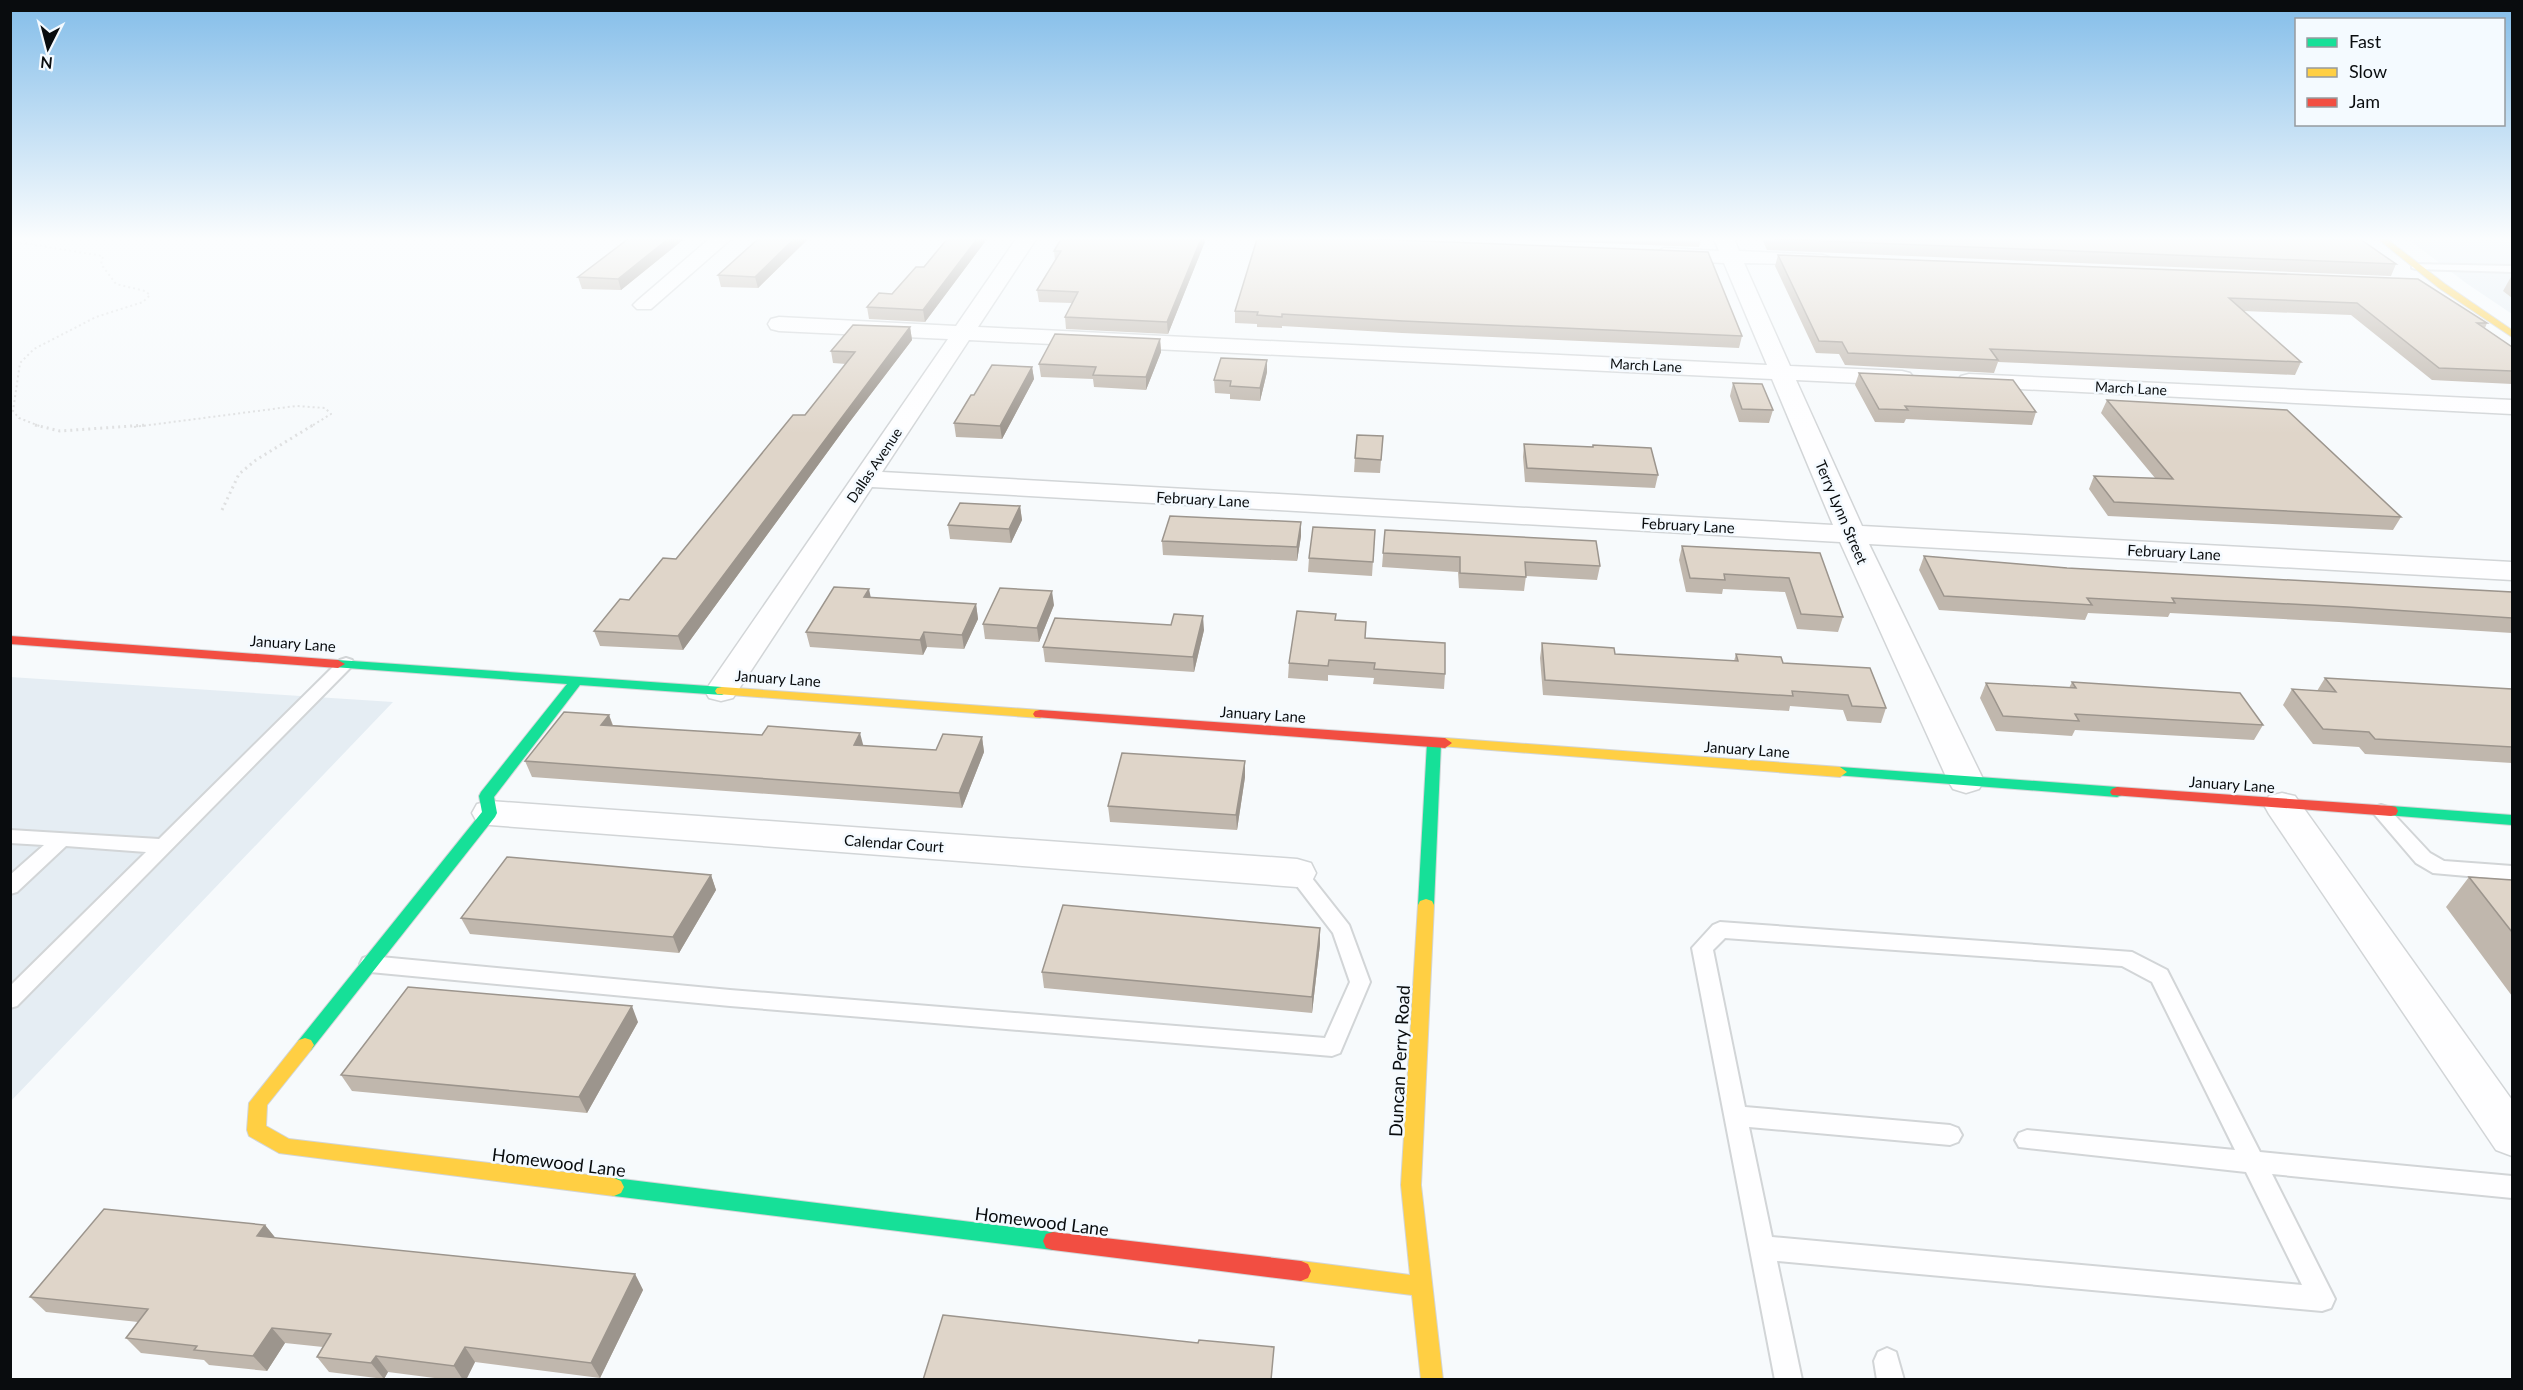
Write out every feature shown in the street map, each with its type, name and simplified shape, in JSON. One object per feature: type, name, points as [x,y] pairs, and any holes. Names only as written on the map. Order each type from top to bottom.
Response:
[{"type":"street","name":"Dallas Avenue","points":[[722,691],[983,304]]},
{"type":"street","name":"Terry Lynn Street","points":[[1752,304],[1867,571],[1966,782]]},
{"type":"street","points":[[2469,304],[2512,333]]},
{"type":"street","name":"March Lane","points":[[779,324],[1926,379]]},
{"type":"street","name":"March Lane","points":[[1950,380],[2512,407]]},
{"type":"street","name":"February Lane","points":[[864,479],[2512,571]]},
{"type":"street","name":"January Lane","points":[[10,640],[2512,820]]},
{"type":"street","points":[[490,813],[486,796],[577,680]]},
{"type":"street","name":"Duncan Perry Road","points":[[1432,1380],[1411,1185],[1434,743]]},
{"type":"street","points":[[2282,805],[2512,1136]]},
{"type":"street","name":"Calendar Court","points":[[490,813],[1297,873]]},
{"type":"street","name":"Homewood Lane","points":[[490,813],[258,1103],[256,1130],[286,1147],[1422,1286]]},
{"type":"lane","points":[[10,1000],[346,663]]},
{"type":"lane","points":[[2381,812],[2423,858],[2440,868],[2512,873]]},
{"type":"lane","points":[[10,836],[162,846]]},
{"type":"lane","points":[[10,887],[62,839]]},
{"type":"lane","points":[[370,964],[901,1014],[1332,1047],[1360,982],[1342,930],[1297,873]]},
{"type":"lane","points":[[1762,1248],[2322,1299],[2160,976],[2125,958],[1720,930],[1702,948],[1762,1248],[1789,1380]]},
{"type":"lane","points":[[1736,1116],[1950,1135]]},
{"type":"lane","points":[[2027,1140],[2512,1187]]},
{"type":"path","points":[[137,304],[96,317],[34,349],[20,363],[13,411],[19,418],[34,425],[71,430],[117,429],[296,405],[325,408],[331,414],[256,459],[239,474],[222,510]]},
{"type":"shaded area","points":[[2497,304],[2512,304],[2512,314]]},
{"type":"shaded area","points":[[10,677],[393,702],[11,1101],[10,1101]]},
{"type":"building","points":[[870,304],[928,304],[923,310],[867,307]]},
{"type":"building","points":[[1072,304],[1174,304],[1167,322],[1065,317]]},
{"type":"building","points":[[1237,304],[1729,304],[1742,336],[1282,314],[1282,317],[1257,315],[1258,312],[1235,311]]},
{"type":"building","points":[[1801,304],[2236,304],[2301,362],[1990,349],[1998,360],[1848,353],[1842,342],[1819,341]]},
{"type":"building","points":[[2358,304],[2457,304],[2487,323],[2477,323],[2512,347],[2512,371],[2439,368]]},
{"type":"building","points":[[853,325],[910,327],[678,636],[594,631],[620,599],[629,600],[663,558],[676,559],[793,415],[805,415],[855,352],[831,351]]},
{"type":"building","points":[[1055,334],[1160,339],[1146,377],[1093,375],[1096,367],[1039,364]]},
{"type":"building","points":[[1221,358],[1267,360],[1260,388],[1230,386],[1231,381],[1214,380]]},
{"type":"building","points":[[992,365],[1032,367],[1000,426],[954,423],[971,395],[974,395]]},
{"type":"building","points":[[1859,373],[2013,380],[2036,412],[1905,406],[1908,410],[1879,409]]},
{"type":"building","points":[[1733,383],[1762,384],[1773,410],[1742,409]]},
{"type":"building","points":[[2107,400],[2287,410],[2401,517],[2114,502],[2094,476],[2173,479]]},
{"type":"building","points":[[1357,435],[1383,436],[1381,460],[1355,458]]},
{"type":"building","points":[[1524,444],[1651,448],[1658,475],[1527,468]]},
{"type":"building","points":[[960,503],[1020,506],[1009,529],[948,525]]},
{"type":"building","points":[[1170,516],[1301,522],[1297,547],[1162,541]]},
{"type":"building","points":[[1313,527],[1375,530],[1373,562],[1309,558]]},
{"type":"building","points":[[1385,530],[1596,541],[1600,566],[1525,562],[1526,577],[1460,573],[1460,557],[1383,553]]},
{"type":"building","points":[[1682,546],[1820,553],[1843,617],[1801,614],[1789,578],[1724,574],[1725,580],[1690,578]]},
{"type":"building","points":[[1924,556],[2067,568],[2512,592],[2512,618],[2172,598],[2175,603],[2087,598],[2092,605],[1944,596]]},
{"type":"building","points":[[834,587],[869,589],[864,597],[976,604],[962,635],[924,632],[920,640],[806,632]]},
{"type":"building","points":[[1000,588],[1052,591],[1037,628],[983,624]]},
{"type":"building","points":[[1297,611],[1336,614],[1335,620],[1366,622],[1365,638],[1445,643],[1445,674],[1374,669],[1375,663],[1329,660],[1328,666],[1289,663]]},
{"type":"building","points":[[1174,614],[1203,616],[1193,657],[1043,647],[1055,618],[1171,625]]},
{"type":"building","points":[[1542,643],[1614,648],[1615,654],[1738,661],[1736,654],[1781,657],[1783,663],[1870,668],[1886,708],[1852,706],[1848,695],[1792,691],[1793,696],[1545,680]]},
{"type":"building","points":[[2325,678],[2512,689],[2512,747],[2375,739],[2369,732],[2323,729],[2292,689],[2336,692]]},
{"type":"building","points":[[2072,682],[2240,693],[2263,725],[2075,714],[2079,721],[2003,716],[1986,683],[2076,688]]},
{"type":"building","points":[[564,712],[609,715],[601,725],[762,735],[768,726],[860,733],[854,745],[936,750],[943,734],[982,737],[959,793],[525,761]]},
{"type":"building","points":[[1122,753],[1245,761],[1236,815],[1108,806]]},
{"type":"building","points":[[507,857],[711,875],[673,937],[461,918]]},
{"type":"building","points":[[2469,877],[2512,880],[2512,932]]},
{"type":"building","points":[[1063,905],[1320,928],[1312,997],[1042,972]]},
{"type":"building","points":[[408,987],[632,1006],[579,1097],[341,1075]]},
{"type":"building","points":[[104,1209],[265,1225],[257,1236],[635,1274],[591,1363],[465,1347],[454,1366],[376,1356],[371,1363],[317,1357],[331,1334],[272,1328],[253,1356],[194,1350],[197,1346],[126,1338],[148,1309],[30,1297]]},
{"type":"building","points":[[943,1315],[1198,1343],[1199,1340],[1274,1347],[1271,1380],[923,1380]]},
{"type":"traffic: fast","points":[[338,664],[722,691]]},
{"type":"traffic: fast","points":[[305,1045],[490,813],[486,796],[577,680]]},
{"type":"traffic: fast","points":[[1426,905],[1434,743]]},
{"type":"traffic: fast","points":[[1840,772],[2117,792]]},
{"type":"traffic: fast","points":[[2391,811],[2512,820]]},
{"type":"traffic: fast","points":[[614,1187],[1053,1241]]},
{"type":"traffic: slow","points":[[2468,304],[2512,334]]},
{"type":"traffic: slow","points":[[722,691],[1040,714]]},
{"type":"traffic: slow","points":[[1445,743],[1840,772]]},
{"type":"traffic: slow","points":[[1426,905],[1411,1185],[1432,1380]]},
{"type":"traffic: slow","points":[[305,1045],[258,1103],[256,1130],[286,1147],[614,1187]]},
{"type":"traffic: slow","points":[[1301,1271],[1422,1286]]},
{"type":"traffic: jam","points":[[10,640],[338,664]]},
{"type":"traffic: jam","points":[[1040,714],[1445,743]]},
{"type":"traffic: jam","points":[[2117,792],[2391,811]]},
{"type":"traffic: jam","points":[[1053,1241],[1301,1271]]}]
